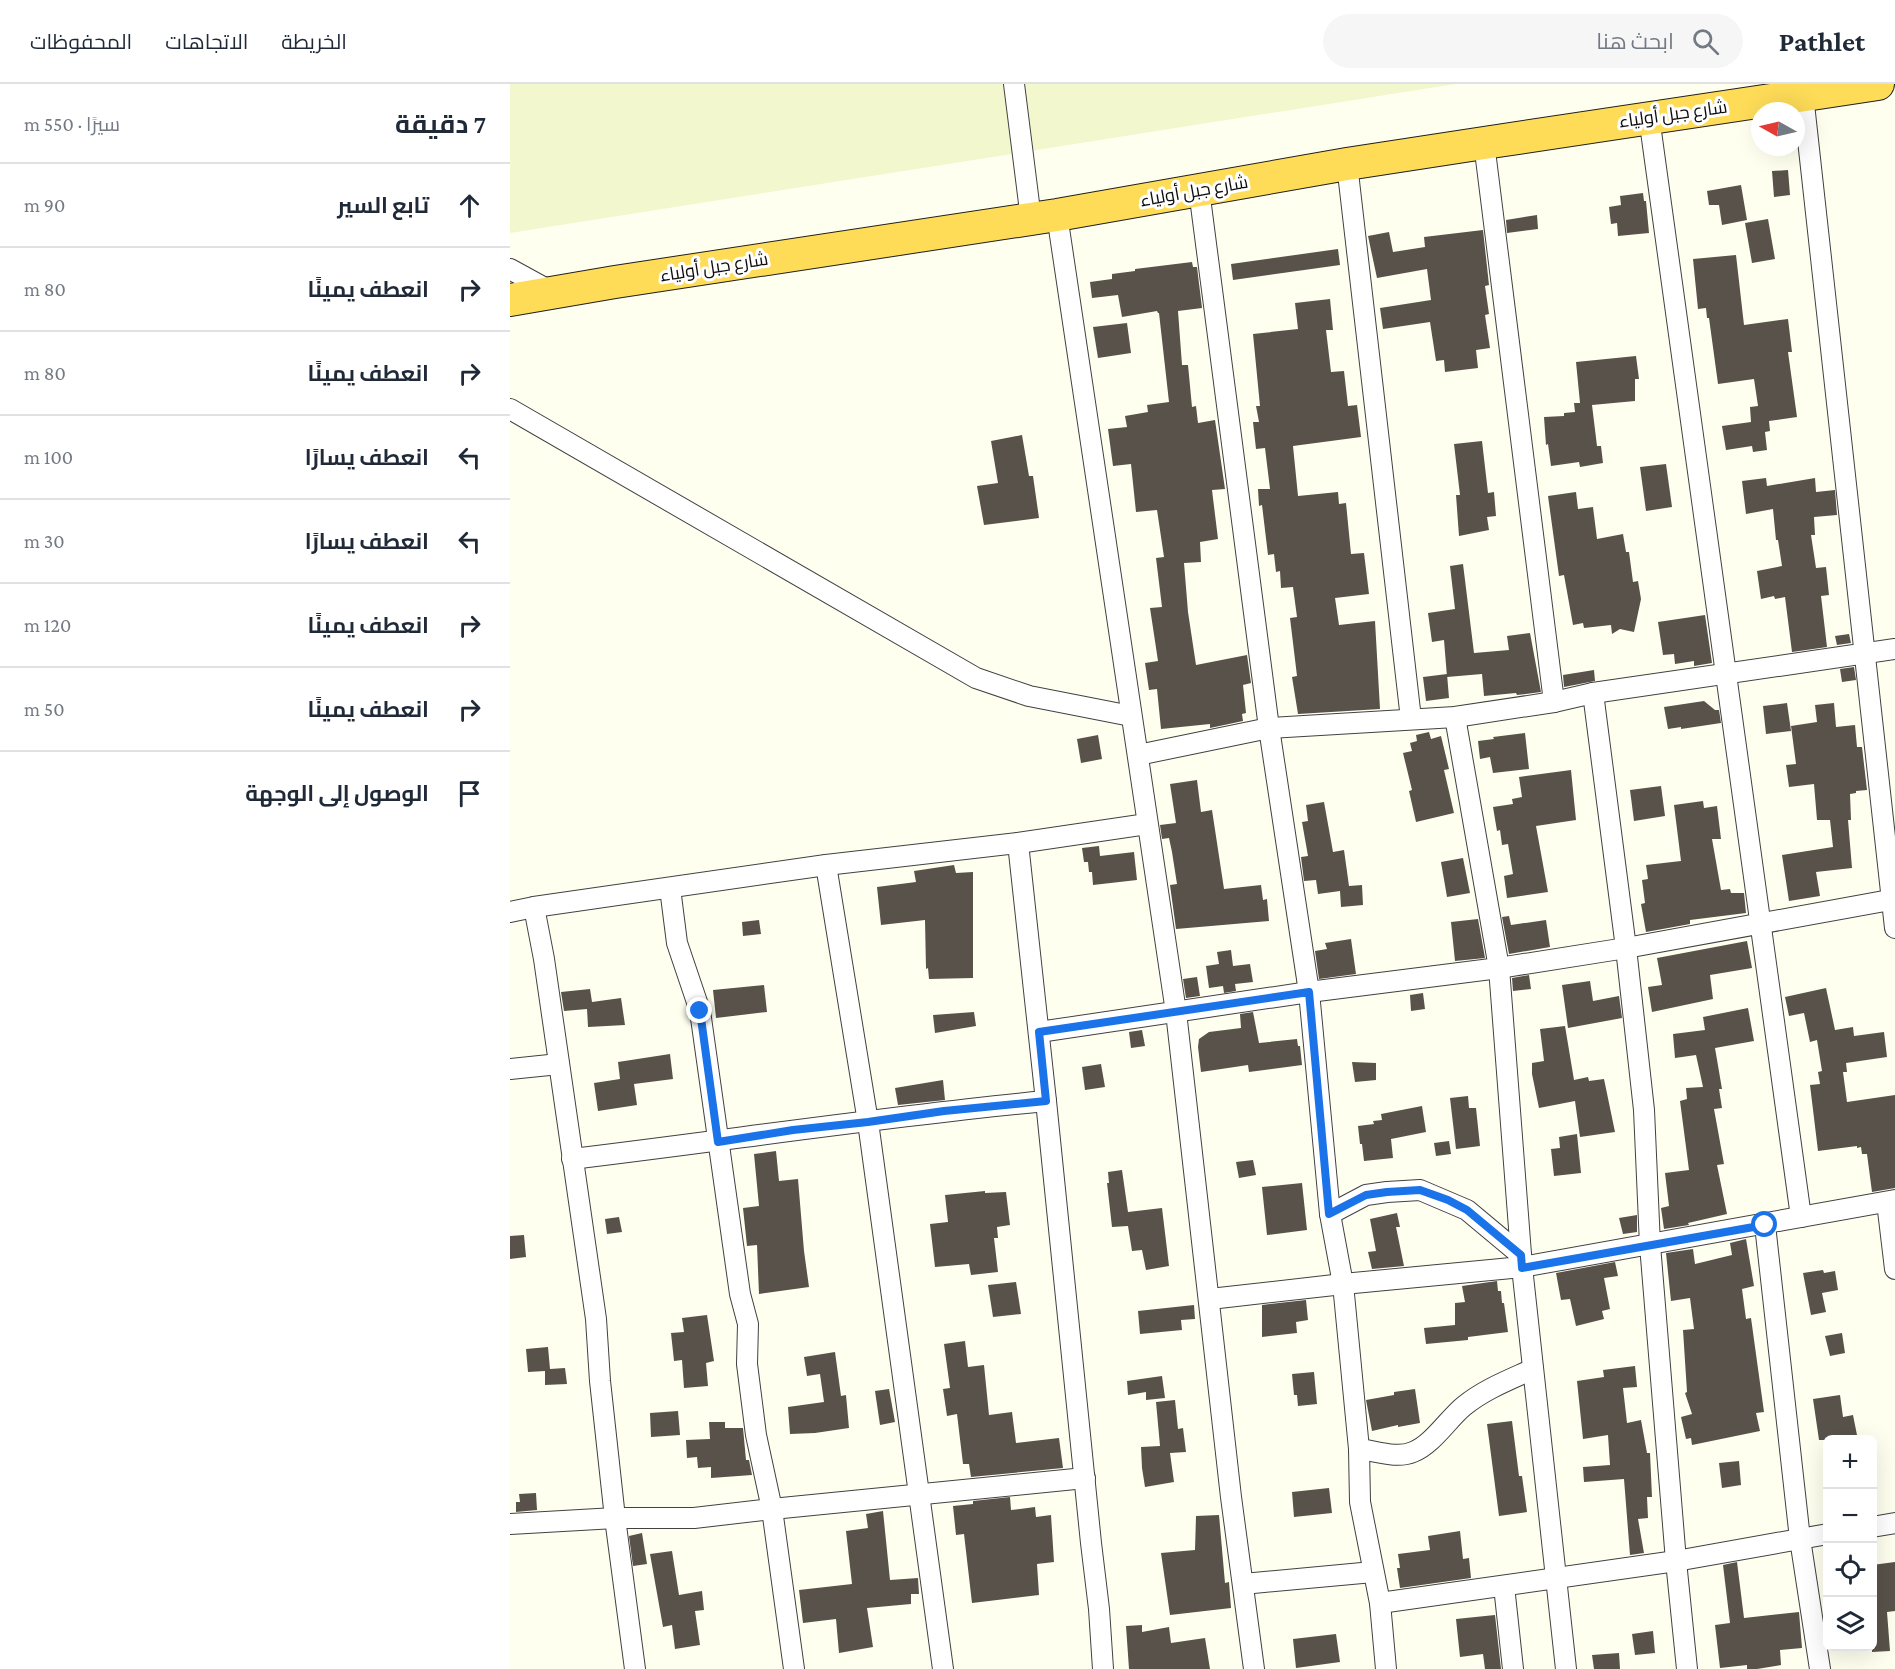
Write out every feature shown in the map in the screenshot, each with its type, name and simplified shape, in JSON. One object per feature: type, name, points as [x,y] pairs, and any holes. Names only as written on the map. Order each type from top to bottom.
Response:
[{"type":"highway","name":"شارع جبل أولياء","points":[[510,300],[1044,217],[1347,164],[1878,84]]},
{"type":"street","points":[[1014,84],[1044,217],[1138,755],[1176,1012],[1231,1497],[1254,1669]]},
{"type":"street","points":[[1803,95],[1895,928]]},
{"type":"street","points":[[1649,117],[1801,1217]]},
{"type":"street","points":[[1484,143],[1554,702]]},
{"type":"street","points":[[1347,164],[1411,719]]},
{"type":"street","points":[[1199,190],[1269,728],[1309,992],[1329,1214],[1343,1284],[1359,1449],[1360,1502],[1380,1603],[1386,1669]]},
{"type":"street","points":[[510,269],[552,292]]},
{"type":"street","points":[[510,409],[976,678],[1029,696],[1131,716]]},
{"type":"street","points":[[1138,755],[1269,728],[1455,717],[1554,702],[1593,693],[1895,649]]},
{"type":"street","points":[[1593,693],[1644,1110],[1650,1245],[1687,1669]]},
{"type":"street","points":[[1455,717],[1499,968],[1522,1261],[1566,1669]]},
{"type":"street","points":[[510,912],[826,865],[1018,843],[1147,824]]},
{"type":"street","points":[[1018,843],[1099,1609],[1103,1669]]},
{"type":"street","points":[[826,865],[868,1122],[921,1495],[943,1669]]},
{"type":"street","points":[[670,888],[677,943],[700,1011],[740,1294],[748,1324],[747,1364],[756,1436],[771,1509],[794,1669]]},
{"type":"street","points":[[1039,1032],[1309,992],[1499,968],[1626,948],[1759,922],[1893,900]]},
{"type":"street","points":[[534,907],[544,959],[596,1319],[600,1381],[615,1518],[636,1669]]},
{"type":"street","points":[[510,1069],[559,1064]]},
{"type":"street","points":[[572,1159],[718,1142],[944,1111],[1046,1101]]},
{"type":"street","points":[[1329,1214],[1366,1195],[1420,1190],[1467,1210],[1522,1261]]},
{"type":"street","points":[[1210,1299],[1650,1245],[1891,1201],[1895,1269]]},
{"type":"street","points":[[1765,1225],[1800,1539],[1820,1669]]},
{"type":"street","points":[[1359,1449],[1396,1455],[1414,1452],[1438,1434],[1462,1408],[1483,1392],[1533,1369]]},
{"type":"street","points":[[510,1524],[615,1518],[694,1518],[1085,1478]]},
{"type":"street","points":[[1877,1526],[1895,1523]]},
{"type":"street","points":[[1380,1603],[1676,1561],[1823,1535]]},
{"type":"street","points":[[1243,1584],[1373,1572]]},
{"type":"street","points":[[1504,1586],[1513,1669]]},
{"type":"green space","points":[[510,84],[1455,84],[510,233]]},
{"type":"building","points":[[1788,170],[1790,195],[1774,197],[1772,171]]},
{"type":"building","points":[[1741,185],[1747,220],[1722,225],[1719,205],[1709,205],[1707,191]]},
{"type":"building","points":[[1643,193],[1649,233],[1618,236],[1617,223],[1611,224],[1609,207],[1621,205],[1620,196]]},
{"type":"building","points":[[1537,215],[1538,229],[1507,233],[1506,220]]},
{"type":"building","points":[[1768,219],[1775,259],[1752,263],[1745,223]]},
{"type":"building","points":[[1483,230],[1489,285],[1485,286],[1489,314],[1485,315],[1490,348],[1476,350],[1478,368],[1445,372],[1444,360],[1436,361],[1430,322],[1383,329],[1380,308],[1431,300],[1427,269],[1377,278],[1368,236],[1389,232],[1393,252],[1425,247],[1424,237]]},
{"type":"building","points":[[1338,249],[1340,265],[1233,280],[1231,264]]},
{"type":"building","points":[[1736,255],[1744,325],[1788,319],[1792,352],[1788,352],[1797,417],[1769,421],[1770,431],[1765,432],[1767,450],[1753,452],[1752,446],[1726,450],[1722,426],[1751,422],[1750,407],[1758,406],[1754,379],[1718,384],[1709,318],[1707,318],[1706,308],[1698,309],[1693,259]]},
{"type":"building","points":[[1192,262],[1193,267],[1197,267],[1202,308],[1178,311],[1182,365],[1188,365],[1192,407],[1196,406],[1198,423],[1215,420],[1225,489],[1212,490],[1218,539],[1200,542],[1201,562],[1184,563],[1188,612],[1196,665],[1247,655],[1251,683],[1243,685],[1246,713],[1242,714],[1243,721],[1210,728],[1210,724],[1161,729],[1157,689],[1149,690],[1145,663],[1158,661],[1150,608],[1162,607],[1156,558],[1164,557],[1157,510],[1136,512],[1131,464],[1113,466],[1108,429],[1127,427],[1125,416],[1148,412],[1147,405],[1169,402],[1159,313],[1157,311],[1122,317],[1118,295],[1092,298],[1090,282],[1112,279],[1112,274],[1135,271],[1135,269]]},
{"type":"building","points":[[1330,299],[1333,330],[1326,330],[1331,372],[1344,371],[1348,406],[1357,405],[1361,437],[1293,446],[1298,496],[1338,492],[1339,504],[1346,503],[1351,554],[1364,553],[1369,594],[1335,598],[1339,625],[1375,621],[1380,709],[1298,714],[1292,677],[1297,676],[1290,618],[1297,617],[1293,587],[1281,588],[1280,571],[1276,572],[1274,554],[1268,555],[1262,505],[1259,506],[1258,489],[1270,489],[1265,448],[1256,449],[1253,422],[1259,422],[1256,406],[1260,406],[1253,334],[1298,329],[1295,303]]},
{"type":"building","points":[[1127,323],[1131,353],[1098,358],[1093,327]]},
{"type":"building","points":[[1636,356],[1639,379],[1635,379],[1635,401],[1592,405],[1597,446],[1601,446],[1603,463],[1580,467],[1579,462],[1551,466],[1548,444],[1546,445],[1544,417],[1564,416],[1564,413],[1575,412],[1574,403],[1580,403],[1576,362]]},
{"type":"building","points":[[1022,435],[1029,476],[1033,476],[1039,518],[984,525],[977,486],[998,483],[991,441]]},
{"type":"building","points":[[1482,441],[1488,493],[1494,492],[1496,516],[1487,517],[1489,530],[1459,536],[1456,495],[1460,495],[1454,444]]},
{"type":"building","points":[[1666,464],[1672,507],[1646,511],[1640,467]]},
{"type":"building","points":[[1766,478],[1767,486],[1815,478],[1816,492],[1835,490],[1837,515],[1814,517],[1815,535],[1811,535],[1816,568],[1826,567],[1829,595],[1821,596],[1827,647],[1792,652],[1785,597],[1775,599],[1774,596],[1761,599],[1757,571],[1782,566],[1778,540],[1776,540],[1773,509],[1746,514],[1742,481]]},
{"type":"building","points":[[1576,492],[1578,509],[1593,507],[1597,539],[1623,534],[1626,552],[1629,552],[1633,582],[1638,581],[1641,599],[1634,632],[1620,629],[1612,634],[1611,625],[1584,628],[1583,623],[1573,625],[1564,575],[1559,576],[1548,496]]},
{"type":"building","points":[[1463,564],[1474,653],[1509,650],[1507,636],[1530,633],[1541,692],[1484,696],[1482,674],[1447,677],[1444,640],[1432,642],[1428,613],[1455,609],[1450,566]]},
{"type":"building","points":[[1705,615],[1712,663],[1694,666],[1694,661],[1675,664],[1674,654],[1663,655],[1658,622]]},
{"type":"building","points":[[1849,634],[1851,643],[1837,645],[1835,636]]},
{"type":"building","points":[[1854,667],[1856,680],[1842,682],[1840,669]]},
{"type":"building","points":[[1594,670],[1595,681],[1564,687],[1563,675]]},
{"type":"building","points":[[1447,674],[1449,698],[1426,701],[1423,677]]},
{"type":"building","points":[[1704,701],[1715,710],[1719,710],[1721,723],[1668,729],[1664,707]]},
{"type":"building","points":[[1787,703],[1791,731],[1766,734],[1763,706]]},
{"type":"building","points":[[1834,703],[1836,727],[1855,725],[1857,747],[1862,747],[1867,790],[1850,794],[1851,820],[1848,820],[1852,868],[1816,872],[1820,896],[1789,901],[1782,855],[1833,847],[1830,820],[1817,820],[1814,784],[1789,787],[1786,765],[1796,764],[1791,726],[1817,722],[1815,705]]},
{"type":"building","points":[[1429,732],[1431,739],[1441,736],[1449,769],[1444,770],[1454,813],[1416,822],[1409,791],[1412,790],[1403,753],[1412,751],[1410,743],[1417,741],[1416,735]]},
{"type":"building","points":[[1525,733],[1529,769],[1493,773],[1490,757],[1480,759],[1478,741]]},
{"type":"building","points":[[1098,735],[1102,759],[1081,763],[1077,739]]},
{"type":"building","points":[[1571,770],[1576,820],[1536,826],[1548,892],[1507,898],[1504,876],[1513,874],[1508,844],[1502,845],[1493,807],[1513,804],[1512,799],[1522,797],[1519,777]]},
{"type":"building","points":[[1197,780],[1201,812],[1212,810],[1224,889],[1261,885],[1263,900],[1267,899],[1269,921],[1176,929],[1170,885],[1177,884],[1169,838],[1162,839],[1160,825],[1176,823],[1170,784]]},
{"type":"building","points":[[1661,786],[1665,816],[1634,821],[1630,790]]},
{"type":"building","points":[[1703,801],[1704,808],[1717,806],[1721,839],[1712,839],[1721,890],[1730,889],[1731,893],[1744,893],[1746,913],[1690,920],[1690,924],[1646,932],[1641,904],[1645,903],[1642,880],[1648,879],[1646,865],[1681,861],[1674,805]]},
{"type":"building","points":[[1324,802],[1333,852],[1344,850],[1349,886],[1362,885],[1363,905],[1341,907],[1340,891],[1318,894],[1316,880],[1304,881],[1301,857],[1308,856],[1302,822],[1308,821],[1306,805]]},
{"type":"building","points":[[1099,846],[1100,856],[1134,852],[1137,880],[1093,885],[1092,872],[1089,872],[1088,862],[1084,862],[1082,848]]},
{"type":"building","points":[[1463,858],[1470,893],[1447,897],[1441,862]]},
{"type":"building","points":[[954,865],[956,873],[973,872],[973,978],[929,979],[928,968],[926,969],[925,920],[881,925],[877,887],[916,882],[914,871]]},
{"type":"building","points":[[1509,916],[1511,925],[1546,920],[1550,947],[1509,954],[1502,917]]},
{"type":"building","points":[[1478,919],[1485,958],[1455,961],[1451,922]]},
{"type":"building","points":[[759,920],[761,934],[743,936],[742,922]]},
{"type":"building","points":[[1351,939],[1356,974],[1319,979],[1315,951],[1327,949],[1325,943]]},
{"type":"building","points":[[1747,941],[1752,968],[1710,975],[1713,999],[1652,1012],[1648,987],[1662,985],[1657,958]]},
{"type":"building","points":[[1231,950],[1233,966],[1250,964],[1253,982],[1235,984],[1236,991],[1224,993],[1223,986],[1209,988],[1206,966],[1219,964],[1217,952]]},
{"type":"building","points":[[1529,975],[1531,989],[1513,991],[1512,978]]},
{"type":"building","points":[[1197,977],[1200,996],[1186,998],[1183,979]]},
{"type":"building","points":[[1590,981],[1593,1001],[1619,996],[1622,1018],[1568,1028],[1562,985]]},
{"type":"building","points":[[764,985],[767,1012],[716,1018],[713,990]]},
{"type":"building","points":[[1826,988],[1835,1030],[1853,1027],[1854,1036],[1884,1032],[1887,1057],[1846,1063],[1847,1072],[1843,1072],[1847,1102],[1895,1095],[1895,1188],[1872,1192],[1867,1154],[1862,1154],[1861,1147],[1818,1151],[1810,1085],[1820,1084],[1818,1072],[1822,1071],[1817,1040],[1810,1042],[1804,1013],[1789,1016],[1785,997]]},
{"type":"building","points":[[590,989],[592,1002],[621,998],[625,1025],[588,1027],[587,1009],[564,1011],[561,992]]},
{"type":"building","points":[[1423,993],[1425,1009],[1411,1011],[1410,995]]},
{"type":"building","points":[[1748,1008],[1754,1041],[1715,1048],[1722,1089],[1719,1089],[1722,1108],[1714,1109],[1724,1164],[1717,1165],[1727,1214],[1688,1223],[1689,1225],[1664,1229],[1661,1208],[1669,1206],[1665,1173],[1689,1170],[1680,1101],[1687,1099],[1686,1088],[1703,1087],[1696,1055],[1675,1058],[1673,1034],[1705,1030],[1703,1017]]},
{"type":"building","points":[[974,1012],[976,1026],[935,1033],[933,1015]]},
{"type":"building","points":[[1253,1012],[1259,1043],[1297,1039],[1302,1065],[1249,1072],[1248,1065],[1201,1072],[1199,1039],[1209,1032],[1241,1028],[1240,1014]]},
{"type":"building","points":[[1565,1026],[1574,1080],[1588,1077],[1589,1081],[1604,1079],[1615,1132],[1580,1137],[1575,1101],[1539,1108],[1532,1063],[1544,1061],[1540,1029]]},
{"type":"building","points":[[1142,1030],[1145,1046],[1131,1048],[1129,1032]]},
{"type":"building","points":[[670,1054],[673,1079],[634,1084],[637,1105],[598,1111],[594,1083],[620,1079],[618,1062]]},
{"type":"building","points":[[1352,1062],[1376,1063],[1376,1080],[1355,1082]]},
{"type":"building","points":[[1101,1064],[1105,1087],[1085,1090],[1082,1067]]},
{"type":"building","points":[[943,1080],[945,1100],[898,1105],[895,1088]]},
{"type":"building","points":[[1468,1096],[1469,1108],[1476,1108],[1480,1146],[1456,1149],[1450,1098]]},
{"type":"building","points":[[1422,1106],[1426,1132],[1391,1139],[1393,1158],[1364,1161],[1358,1126],[1374,1124],[1373,1121],[1382,1120],[1381,1114]]},
{"type":"building","points":[[1577,1134],[1581,1173],[1554,1176],[1551,1149],[1560,1148],[1559,1137]]},
{"type":"building","points":[[1449,1141],[1451,1154],[1436,1156],[1434,1143]]},
{"type":"building","points":[[776,1151],[779,1181],[798,1179],[809,1287],[759,1294],[757,1245],[747,1246],[743,1208],[759,1206],[754,1154]]},
{"type":"building","points":[[1253,1160],[1256,1175],[1239,1178],[1236,1162]]},
{"type":"building","points":[[1122,1170],[1128,1212],[1162,1208],[1169,1266],[1146,1270],[1142,1250],[1132,1251],[1128,1226],[1112,1227],[1108,1172]]},
{"type":"building","points":[[1302,1183],[1307,1230],[1267,1235],[1262,1187]]},
{"type":"building","points":[[985,1191],[985,1193],[1006,1192],[1010,1225],[997,1227],[998,1238],[994,1238],[998,1272],[971,1275],[969,1264],[935,1267],[930,1224],[948,1222],[945,1195]]},
{"type":"building","points":[[1397,1213],[1400,1227],[1396,1227],[1404,1266],[1372,1269],[1368,1252],[1376,1251],[1370,1219]]},
{"type":"building","points":[[1637,1215],[1637,1232],[1623,1234],[1619,1218]]},
{"type":"building","points":[[619,1217],[622,1232],[607,1234],[605,1219]]},
{"type":"building","points":[[524,1235],[526,1257],[510,1259],[510,1236]]},
{"type":"building","points":[[1746,1239],[1754,1286],[1742,1289],[1746,1319],[1751,1318],[1764,1412],[1756,1413],[1760,1431],[1692,1445],[1691,1438],[1686,1439],[1681,1417],[1692,1414],[1685,1393],[1687,1392],[1683,1330],[1694,1329],[1690,1298],[1671,1301],[1666,1253],[1693,1249],[1695,1264],[1732,1255],[1730,1243]]},
{"type":"building","points":[[1615,1262],[1618,1276],[1604,1278],[1610,1309],[1602,1311],[1604,1319],[1576,1326],[1570,1299],[1561,1300],[1556,1273]]},
{"type":"building","points":[[1823,1270],[1824,1273],[1835,1271],[1838,1290],[1822,1293],[1826,1312],[1811,1315],[1803,1273]]},
{"type":"building","points":[[1497,1281],[1498,1291],[1501,1291],[1502,1303],[1504,1303],[1508,1332],[1468,1337],[1468,1340],[1426,1344],[1424,1328],[1455,1325],[1455,1303],[1465,1302],[1462,1286]]},
{"type":"building","points":[[1016,1282],[1021,1314],[993,1317],[988,1285]]},
{"type":"building","points":[[1306,1300],[1308,1320],[1296,1322],[1297,1333],[1262,1337],[1262,1305]]},
{"type":"building","points":[[1194,1305],[1195,1319],[1181,1320],[1182,1330],[1140,1334],[1138,1311]]},
{"type":"building","points":[[707,1315],[714,1361],[706,1363],[708,1386],[684,1388],[682,1360],[674,1361],[671,1333],[684,1332],[682,1318]]},
{"type":"building","points":[[1842,1333],[1845,1353],[1830,1356],[1825,1336]]},
{"type":"building","points":[[965,1341],[968,1367],[984,1365],[989,1415],[1012,1412],[1016,1443],[1059,1438],[1063,1468],[971,1477],[969,1464],[963,1464],[957,1414],[947,1416],[943,1389],[950,1388],[944,1344]]},
{"type":"building","points":[[548,1347],[550,1369],[565,1368],[567,1384],[545,1385],[545,1371],[528,1372],[526,1349]]},
{"type":"building","points":[[835,1352],[841,1396],[846,1395],[849,1428],[790,1434],[788,1407],[824,1402],[820,1374],[807,1376],[804,1357]]},
{"type":"building","points":[[1635,1366],[1637,1387],[1623,1388],[1627,1423],[1641,1420],[1647,1453],[1650,1453],[1652,1497],[1647,1497],[1648,1518],[1638,1519],[1644,1553],[1630,1555],[1624,1479],[1584,1482],[1583,1467],[1610,1465],[1608,1435],[1583,1439],[1577,1381],[1604,1377],[1603,1370]]},
{"type":"building","points":[[1314,1372],[1317,1404],[1298,1406],[1297,1395],[1294,1395],[1292,1374]]},
{"type":"building","points":[[1162,1376],[1165,1398],[1146,1400],[1146,1392],[1128,1395],[1127,1381]]},
{"type":"building","points":[[889,1389],[895,1422],[880,1425],[875,1391]]},
{"type":"building","points":[[1415,1389],[1420,1423],[1372,1431],[1366,1400]]},
{"type":"building","points":[[1840,1395],[1843,1417],[1853,1415],[1857,1435],[1823,1435],[1823,1440],[1819,1440],[1813,1399]]},
{"type":"building","points":[[1175,1400],[1178,1429],[1183,1428],[1186,1452],[1170,1453],[1174,1482],[1145,1487],[1141,1447],[1160,1446],[1156,1402]]},
{"type":"building","points":[[678,1411],[680,1435],[651,1437],[650,1413]]},
{"type":"building","points":[[1512,1421],[1519,1476],[1522,1476],[1527,1512],[1499,1516],[1487,1424]]},
{"type":"building","points":[[709,1422],[725,1422],[725,1428],[743,1428],[746,1460],[749,1460],[752,1475],[711,1478],[711,1467],[698,1468],[697,1457],[687,1458],[686,1440],[710,1439]]},
{"type":"building","points":[[1739,1461],[1741,1485],[1722,1488],[1719,1463]]},
{"type":"building","points":[[1329,1488],[1332,1513],[1294,1517],[1292,1492]]},
{"type":"building","points":[[536,1493],[537,1510],[516,1512],[516,1502],[520,1502],[519,1494]]},
{"type":"building","points":[[1010,1497],[1011,1510],[1035,1507],[1036,1517],[1051,1515],[1054,1562],[1037,1564],[1039,1595],[972,1603],[964,1534],[956,1535],[953,1506],[973,1504],[973,1501]]},
{"type":"building","points":[[883,1511],[890,1580],[918,1578],[919,1594],[911,1594],[911,1604],[867,1608],[873,1647],[839,1653],[836,1619],[803,1623],[799,1590],[852,1584],[846,1531],[868,1528],[866,1514]]},
{"type":"building","points":[[1219,1515],[1225,1583],[1229,1582],[1231,1608],[1170,1615],[1161,1553],[1195,1550],[1196,1516]]},
{"type":"building","points":[[1460,1531],[1463,1559],[1469,1558],[1471,1578],[1400,1588],[1397,1568],[1400,1568],[1398,1554],[1430,1550],[1428,1536]]},
{"type":"building","points":[[642,1533],[647,1564],[633,1566],[629,1536]]},
{"type":"building","points":[[672,1551],[679,1595],[702,1591],[704,1610],[695,1611],[700,1645],[675,1649],[672,1625],[663,1627],[650,1554]]},
{"type":"building","points":[[1737,1562],[1744,1618],[1799,1612],[1802,1648],[1780,1650],[1781,1665],[1757,1669],[1747,1669],[1747,1665],[1720,1668],[1715,1625],[1730,1623],[1723,1565]]},
{"type":"building","points":[[1895,1562],[1895,1611],[1887,1612],[1890,1651],[1872,1652],[1877,1651],[1877,1564]]},
{"type":"building","points":[[1495,1615],[1501,1669],[1485,1669],[1483,1654],[1460,1657],[1456,1619]]},
{"type":"building","points":[[1142,1625],[1142,1632],[1169,1627],[1171,1643],[1205,1638],[1210,1669],[1129,1669],[1126,1626]]},
{"type":"building","points":[[1653,1631],[1655,1653],[1635,1655],[1632,1634]]},
{"type":"building","points":[[1336,1634],[1340,1662],[1296,1668],[1293,1639]]},
{"type":"building","points":[[1619,1653],[1620,1669],[1594,1669],[1592,1655]]},
{"type":"route","points":[[700,1011],[718,1142],[944,1111],[1046,1101],[1039,1032],[1309,992],[1329,1214],[1366,1195],[1420,1190],[1467,1210],[1521,1255],[1522,1268],[1765,1225]]}]
